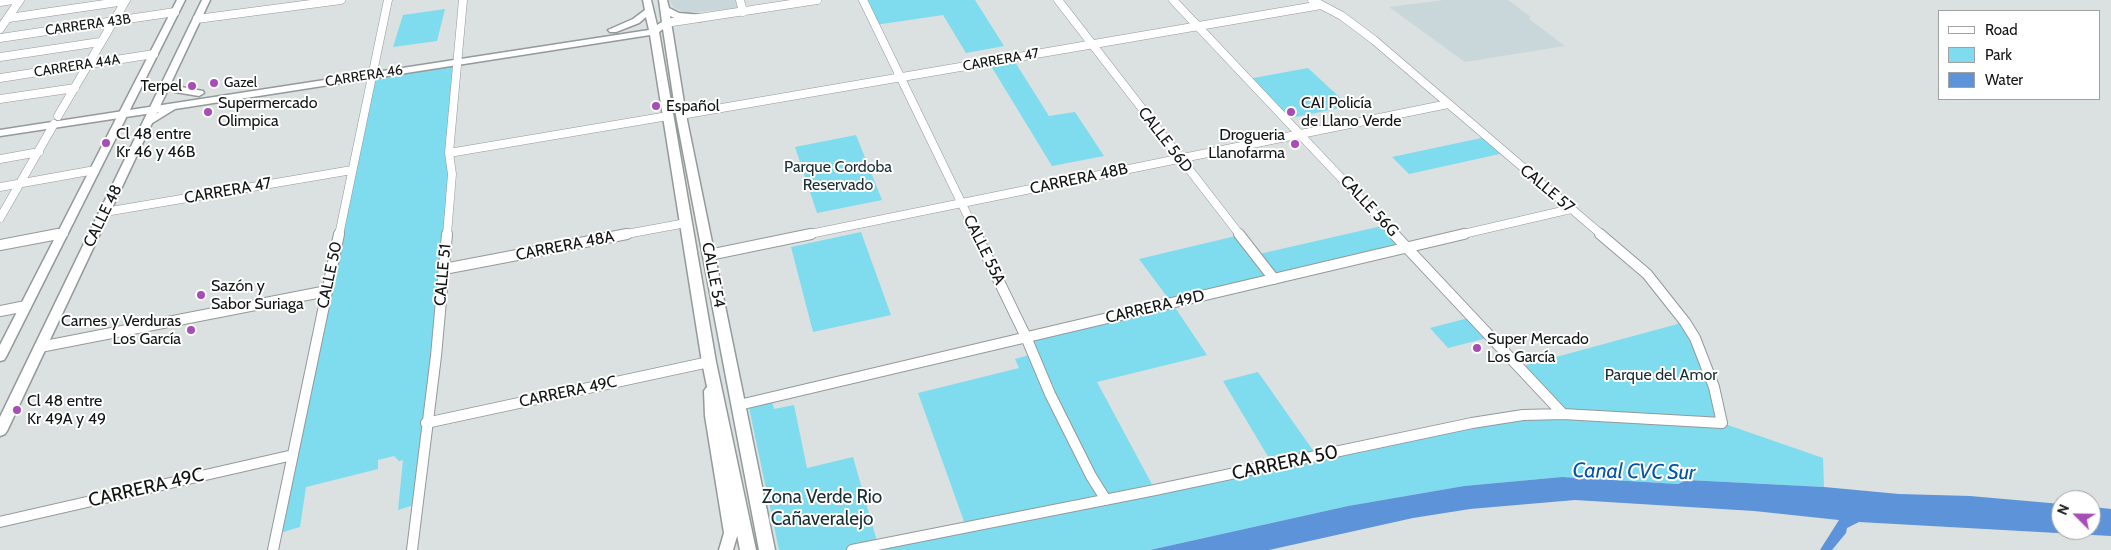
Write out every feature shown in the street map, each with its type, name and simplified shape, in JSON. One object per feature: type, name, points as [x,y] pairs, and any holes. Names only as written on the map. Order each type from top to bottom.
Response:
[{"type":"main road","name":"CALLE 54","points":[[647,0],[657,45],[709,362],[748,550]]},
{"type":"main road","name":"CALLE 54","points":[[664,5],[681,115],[767,549]]},
{"type":"main road","points":[[664,5],[677,16],[701,18]]},
{"type":"main road","points":[[613,34],[649,11]]},
{"type":"main road","name":"CARRERA 46","points":[[0,125],[56,120],[652,28],[666,24]]},
{"type":"main road","points":[[613,34],[638,38],[657,45]]},
{"type":"main road","points":[[166,84],[196,98]]},
{"type":"main road","points":[[149,122],[168,110],[196,98]]},
{"type":"main road","name":"CARRERA 46","points":[[0,133],[56,120]]},
{"type":"street","points":[[0,2],[13,0]]},
{"type":"street","points":[[0,29],[20,0]]},
{"type":"street","points":[[9,18],[125,0]]},
{"type":"street","points":[[1,215],[125,0]]},
{"type":"street","name":"CALLE 48","points":[[0,357],[181,0]]},
{"type":"street","name":"CALLE 48","points":[[0,431],[206,0]]},
{"type":"street","points":[[197,19],[342,0]]},
{"type":"street","name":"CALLE 50","points":[[274,550],[388,0]]},
{"type":"street","name":"CALLE 51","points":[[412,550],[426,423],[433,386],[444,269],[452,174],[449,153],[463,0]]},
{"type":"street","points":[[740,0],[743,12]]},
{"type":"street","name":"CARRERA 46","points":[[666,24],[817,0]]},
{"type":"street","name":"CALLE 55A","points":[[863,0],[1026,337],[1050,394],[1091,476],[1106,500]]},
{"type":"street","name":"CALLE 56D","points":[[1058,0],[1274,279]]},
{"type":"street","name":"CALLE 56G","points":[[1173,0],[1408,247],[1563,414]]},
{"type":"street","name":"CALLE 57","points":[[1312,0],[1356,26],[1647,274],[1685,322],[1695,338],[1714,387],[1722,423]]},
{"type":"street","name":"CARRERA 47","points":[[681,115],[1321,5]]},
{"type":"street","name":"CARRERA 43B","points":[[0,38],[175,12]]},
{"type":"street","points":[[0,57],[100,42]]},
{"type":"street","name":"CARRERA 44A","points":[[0,78],[154,54]]},
{"type":"street","points":[[0,99],[75,88]]},
{"type":"street","name":"CARRERA 48B","points":[[709,255],[1448,104]]},
{"type":"street","points":[[449,153],[668,116]]},
{"type":"street","points":[[0,159],[39,152]]},
{"type":"street","points":[[0,187],[95,170]]},
{"type":"street","name":"CARRERA 47","points":[[105,212],[352,170]]},
{"type":"street","name":"CARRERA 49D","points":[[739,405],[1571,209]]},
{"type":"street","name":"CARRERA 48A","points":[[444,269],[686,223]]},
{"type":"street","points":[[0,245],[64,233]]},
{"type":"street","points":[[40,347],[327,291]]},
{"type":"street","points":[[0,311],[26,306]]},
{"type":"street","name":"CARRERA 49C","points":[[426,423],[709,362]]},
{"type":"street","name":"CALLE 54","points":[[709,362],[711,416],[731,533],[732,550]]},
{"type":"street","name":"CARRERA 50","points":[[852,550],[1106,500],[1472,423],[1522,415],[1563,414],[1722,423]]},
{"type":"street","name":"CARRERA 49C","points":[[0,522],[293,456]]},
{"type":"street","points":[[726,550],[731,533]]},
{"type":"shaded area","points":[[669,0],[736,0],[738,8],[687,13],[674,8]]},
{"type":"shaded area","points":[[1444,0],[1508,0],[1531,17],[1529,19],[1565,46],[1465,62],[1389,7]]},
{"type":"green space","points":[[863,0],[975,0],[1004,46],[966,53],[943,15],[875,25]]},
{"type":"green space","points":[[445,9],[437,41],[393,47],[403,15]]},
{"type":"green space","points":[[1015,62],[1049,116],[1075,112],[1104,156],[1052,166],[991,66]]},
{"type":"green space","points":[[457,63],[449,153],[452,174],[417,504],[398,510],[403,460],[399,461],[394,456],[378,460],[378,469],[306,487],[300,527],[277,534],[371,77]]},
{"type":"green space","points":[[1308,68],[1349,106],[1286,119],[1248,79]]},
{"type":"green space","name":"Parque Cordoba Reservado","points":[[856,135],[882,200],[817,213],[795,147]]},
{"type":"green space","points":[[1486,137],[1504,153],[1409,174],[1392,157]]},
{"type":"green space","points":[[1386,225],[1408,247],[1172,303],[1207,355],[1097,382],[1155,490],[1273,465],[1223,381],[1258,372],[1317,456],[1472,423],[1562,414],[1519,367],[1685,322],[1722,423],[1823,458],[1824,487],[1687,480],[1678,484],[1562,477],[1464,486],[1348,506],[1150,550],[779,550],[748,403],[771,397],[774,409],[794,405],[807,468],[853,457],[878,545],[966,527],[918,393],[1019,368],[1015,359],[1033,354],[1026,337],[1171,302],[1139,259],[1240,235],[1255,255]]},
{"type":"green space","points":[[861,232],[891,315],[813,332],[791,247]]},
{"type":"green space","points":[[1472,317],[1491,337],[1448,348],[1430,328]]},
{"type":"water","points":[[1562,477],[1678,484],[1687,480],[1824,487],[1899,494],[1970,496],[2051,503],[2051,533],[1859,522],[1847,528],[1846,533],[1832,550],[1820,550],[1839,520],[1754,511],[1575,500],[1470,509],[1413,518],[1269,550],[1150,550],[1348,506],[1464,486]]},
{"type":"water","points":[[2101,508],[2111,509],[2111,536],[2101,535]]},
{"type":"place","name":"Gazel","points":[[214,83]]},
{"type":"place","name":"Terpel","points":[[192,86]]},
{"type":"place","name":"Español","points":[[656,106]]},
{"type":"place","name":"Supermercado Olimpica","points":[[208,112]]},
{"type":"place","name":"CAI Policía de Llano Verde","points":[[1291,112]]},
{"type":"place","name":"Cl 48 entre Kr 46 y 46B","points":[[106,143]]},
{"type":"place","name":"Drogueria Llanofarma","points":[[1295,144]]},
{"type":"place","name":"Sazón y Sabor Suriaga","points":[[201,295]]},
{"type":"place","name":"Carnes y Verduras Los García","points":[[191,330]]},
{"type":"place","name":"Super Mercado Los García","points":[[1477,348]]},
{"type":"place","name":"Cl 48 entre Kr 49A y 49","points":[[17,410]]},
{"type":"park label","name":"Parque del Amor","points":[[1661,375]]},
{"type":"park label","name":"Zona Verde Rio Cañaveralejo","points":[[822,508]]},
{"type":"water label","name":"Canal CVC Sur","points":[[1634,472]]}]
